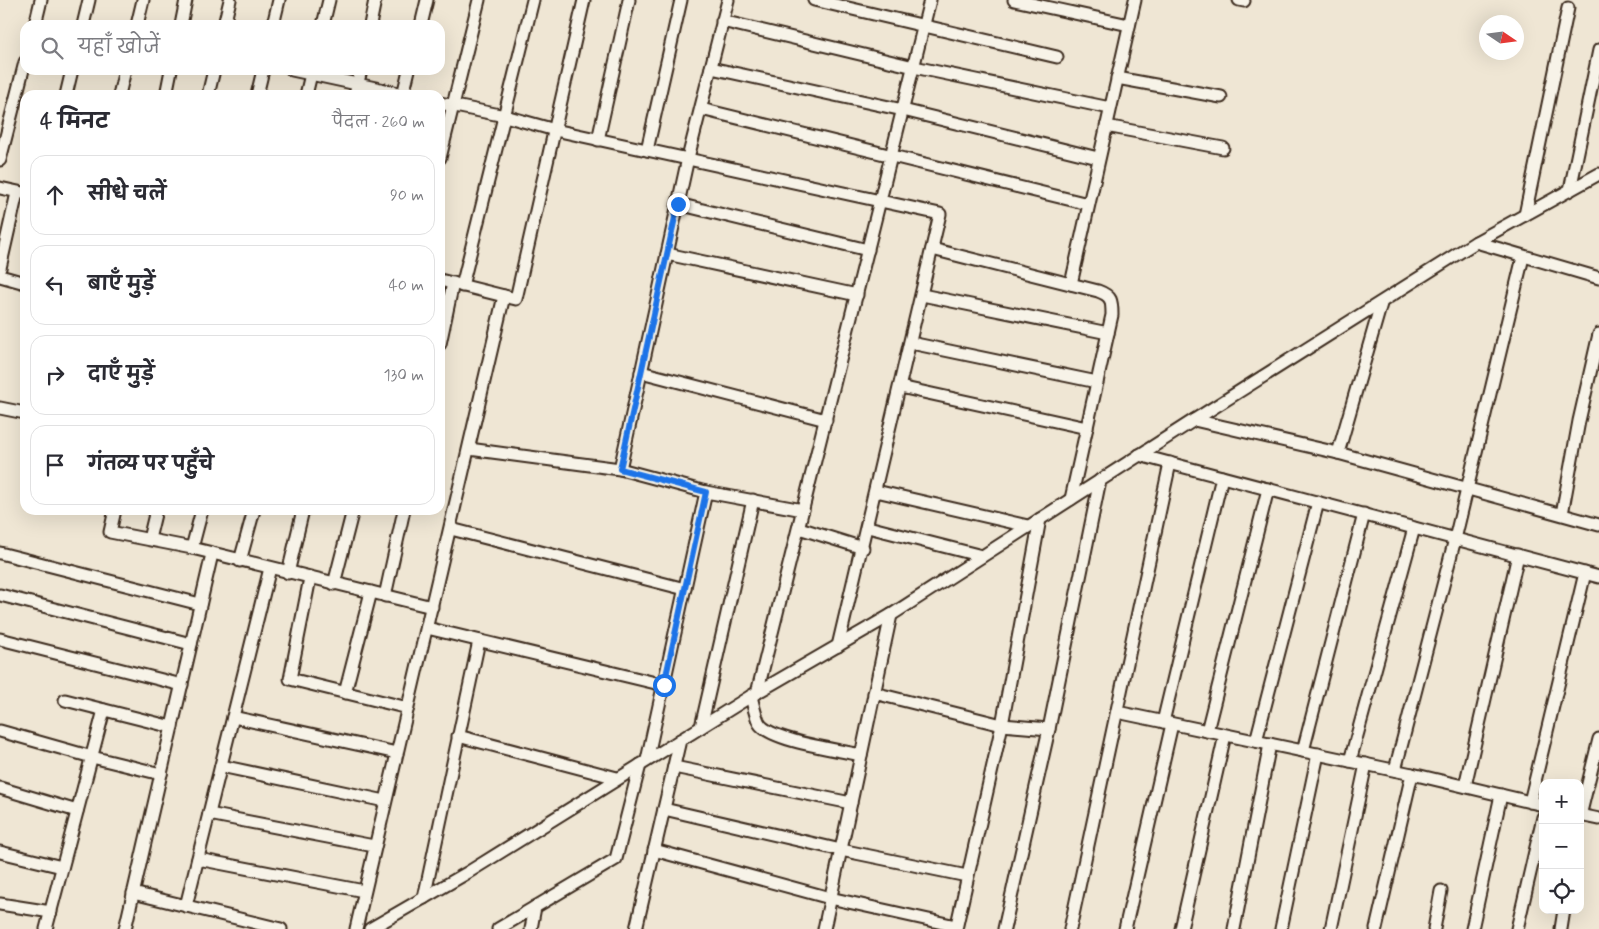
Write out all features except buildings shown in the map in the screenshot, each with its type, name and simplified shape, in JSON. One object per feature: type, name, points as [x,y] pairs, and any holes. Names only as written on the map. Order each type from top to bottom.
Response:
[{"type":"street","points":[[35,20],[41,0]]},
{"type":"street","points":[[84,20],[89,0]]},
{"type":"street","points":[[138,20],[143,0]]},
{"type":"street","points":[[182,20],[186,0]]},
{"type":"street","points":[[225,20],[230,0]]},
{"type":"street","points":[[274,20],[279,0]]},
{"type":"street","points":[[324,20],[329,0]]},
{"type":"street","points":[[371,20],[375,0]]},
{"type":"street","points":[[422,20],[427,0]]},
{"type":"street","points":[[445,136],[479,0]]},
{"type":"street","points":[[445,328],[505,116],[533,0]]},
{"type":"street","points":[[445,281],[516,299],[584,0]]},
{"type":"street","points":[[598,140],[629,0]]},
{"type":"street","points":[[647,150],[681,0]]},
{"type":"street","points":[[620,469],[688,158],[728,0]]},
{"type":"street","points":[[814,0],[1057,57]]},
{"type":"street","points":[[861,755],[785,738],[765,730],[759,723],[754,694],[826,420],[930,0]]},
{"type":"street","points":[[1014,0],[1129,25]]},
{"type":"street","points":[[1071,284],[1135,0]]},
{"type":"street","points":[[1525,215],[1568,8]]},
{"type":"street","points":[[722,21],[914,67],[1110,108]]},
{"type":"street","points":[[1570,190],[1599,50]]},
{"type":"street","points":[[711,68],[903,110],[1098,158]]},
{"type":"street","points":[[0,160],[22,75]]},
{"type":"street","points":[[67,90],[71,75]]},
{"type":"street","points":[[120,90],[124,75]]},
{"type":"street","points":[[167,90],[170,75]]},
{"type":"street","points":[[209,90],[213,75]]},
{"type":"street","points":[[258,90],[262,75]]},
{"type":"street","points":[[307,90],[311,75]]},
{"type":"street","points":[[319,75],[356,90],[359,75]]},
{"type":"street","points":[[406,90],[408,75]]},
{"type":"street","points":[[1117,78],[1221,97]]},
{"type":"street","points":[[445,104],[505,116],[598,140],[940,214],[868,528],[838,646]]},
{"type":"street","points":[[701,109],[1088,204]]},
{"type":"street","points":[[1106,126],[1223,148]]},
{"type":"street","points":[[370,929],[424,898],[754,694],[892,615],[1139,455],[1476,242],[1599,174]]},
{"type":"street","points":[[0,188],[20,193]]},
{"type":"street","points":[[0,268],[20,197]]},
{"type":"street","points":[[678,204],[868,250]]},
{"type":"street","points":[[1476,242],[1599,278]]},
{"type":"street","points":[[932,249],[1109,295],[1112,301],[1112,315],[1071,499]]},
{"type":"street","points":[[667,254],[857,295]]},
{"type":"street","points":[[1394,770],[1456,539],[1523,257]]},
{"type":"street","points":[[0,276],[20,282]]},
{"type":"street","points":[[922,294],[1108,333]]},
{"type":"street","points":[[356,929],[504,296]]},
{"type":"street","points":[[1338,453],[1380,304]]},
{"type":"street","points":[[1562,514],[1599,334]]},
{"type":"street","points":[[910,343],[1097,382]]},
{"type":"street","points":[[641,372],[826,420]]},
{"type":"street","points":[[1587,385],[1599,388]]},
{"type":"street","points":[[900,387],[1086,428]]},
{"type":"street","points":[[0,408],[20,412]]},
{"type":"street","points":[[1194,420],[1338,453],[1599,525]]},
{"type":"street","points":[[469,449],[620,469],[706,492],[803,510]]},
{"type":"street","points":[[1139,455],[1599,577]]},
{"type":"street","points":[[1070,929],[1170,463]]},
{"type":"street","points":[[1125,929],[1222,477]]},
{"type":"street","points":[[1004,929],[1050,729],[1100,480]]},
{"type":"street","points":[[1207,731],[1268,489]]},
{"type":"street","points":[[876,491],[1028,526]]},
{"type":"street","points":[[498,929],[616,858],[664,685],[706,492]]},
{"type":"street","points":[[701,727],[753,500]]},
{"type":"street","points":[[1256,741],[1318,502]]},
{"type":"street","points":[[1303,751],[1364,514]]},
{"type":"street","points":[[114,515],[110,532],[192,548],[432,607]]},
{"type":"street","points":[[149,539],[155,515]]},
{"type":"street","points":[[192,548],[201,515]]},
{"type":"street","points":[[240,561],[253,515]]},
{"type":"street","points":[[288,573],[302,515]]},
{"type":"street","points":[[334,584],[352,515]]},
{"type":"street","points":[[385,596],[403,515]]},
{"type":"street","points":[[654,850],[830,898],[956,928],[1002,725],[1040,519]]},
{"type":"street","points":[[798,528],[863,548]]},
{"type":"street","points":[[868,528],[982,556]]},
{"type":"street","points":[[1350,761],[1414,528]]},
{"type":"street","points":[[451,529],[685,589]]},
{"type":"street","points":[[0,553],[200,604]]},
{"type":"street","points":[[125,929],[212,554]]},
{"type":"street","points":[[1465,786],[1518,555]]},
{"type":"street","points":[[186,906],[270,568]]},
{"type":"street","points":[[1530,802],[1585,573]]},
{"type":"street","points":[[310,578],[290,679],[408,708]]},
{"type":"street","points":[[345,693],[371,592]]},
{"type":"street","points":[[0,595],[191,644]]},
{"type":"street","points":[[824,929],[892,615]]},
{"type":"street","points":[[427,628],[664,685]]},
{"type":"street","points":[[0,639],[182,684]]},
{"type":"street","points":[[424,898],[479,641]]},
{"type":"street","points":[[874,693],[1002,725],[1050,729]]},
{"type":"street","points":[[65,700],[172,727]]},
{"type":"street","points":[[46,929],[104,710]]},
{"type":"street","points":[[1117,712],[1394,770],[1539,805]]},
{"type":"street","points":[[233,717],[397,753]]},
{"type":"street","points":[[0,731],[161,774]]},
{"type":"street","points":[[1181,929],[1225,735]]},
{"type":"street","points":[[458,736],[617,778]]},
{"type":"street","points":[[1584,799],[1599,739]]},
{"type":"street","points":[[636,929],[680,740]]},
{"type":"street","points":[[1234,929],[1270,744]]},
{"type":"street","points":[[1281,929],[1318,754]]},
{"type":"street","points":[[1331,929],[1366,764]]},
{"type":"street","points":[[221,766],[385,801]]},
{"type":"street","points":[[674,766],[851,803]]},
{"type":"street","points":[[1376,929],[1412,774]]},
{"type":"street","points":[[0,788],[78,811]]},
{"type":"street","points":[[1472,929],[1501,795]]},
{"type":"street","points":[[664,809],[841,850],[968,876]]},
{"type":"street","points":[[209,814],[374,846]]},
{"type":"street","points":[[1584,816],[1599,819]]},
{"type":"street","points":[[1517,929],[1541,824]]},
{"type":"street","points":[[0,852],[62,867]]},
{"type":"street","points":[[198,858],[364,891]]},
{"type":"street","points":[[1434,929],[1441,891]]},
{"type":"street","points":[[133,893],[281,929]]},
{"type":"street","points":[[0,904],[50,912]]},
{"type":"street","points":[[531,929],[535,907]]},
{"type":"street","points":[[1561,929],[1563,914]]},
{"type":"route","points":[[664,685],[706,492],[620,469],[678,204]]}]
